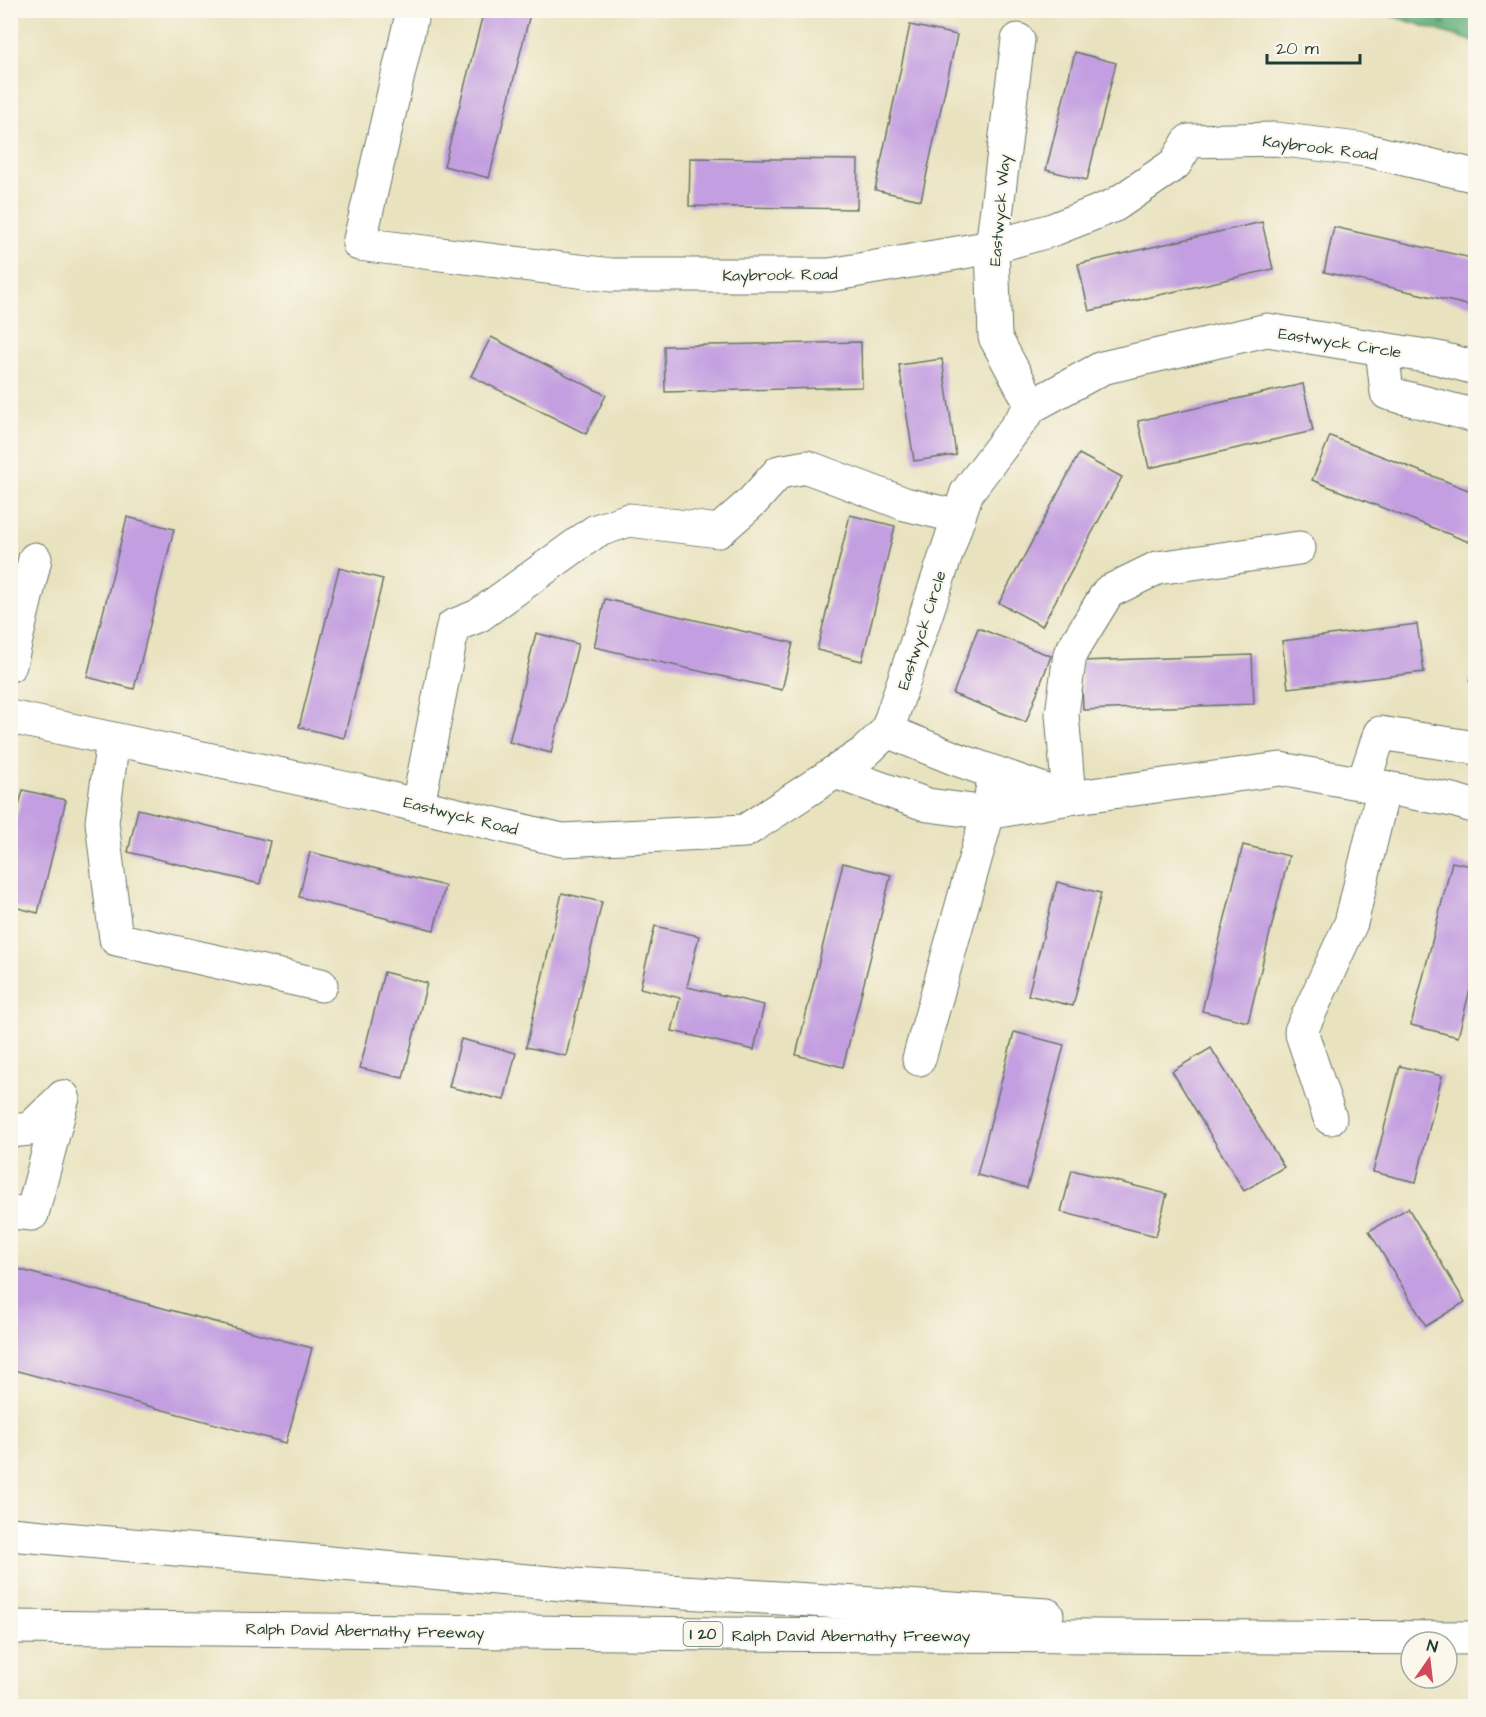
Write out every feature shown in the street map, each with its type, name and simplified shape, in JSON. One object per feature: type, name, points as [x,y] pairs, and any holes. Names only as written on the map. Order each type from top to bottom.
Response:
[{"type":"main road","name":"Kaybrook Road","points":[[413,10],[359,244],[611,275],[830,275],[992,247],[1052,230],[1115,206],[1175,164],[1189,141],[1288,140],[1366,150],[1476,176]]},
{"type":"main road","name":"Eastwyck Way","points":[[1018,40],[992,247],[995,337],[1032,406]]},
{"type":"main road","name":"Eastwyck Circle","points":[[887,731],[967,492],[1032,406],[1102,368],[1267,330],[1438,358],[1476,368]]},
{"type":"main road","points":[[1382,349],[1387,393],[1476,416]]},
{"type":"main road","points":[[418,805],[453,626],[478,616],[596,531],[629,520],[719,531],[753,501],[779,472],[807,467],[905,504],[958,517]]},
{"type":"main road","points":[[1069,798],[1062,714],[1070,654],[1108,592],[1157,568],[1299,548]]},
{"type":"main road","points":[[10,665],[35,559]]},
{"type":"main road","name":"Eastwyck Road","points":[[10,717],[418,805],[562,840],[745,831],[864,753],[887,731]]},
{"type":"main road","points":[[887,731],[1069,798]]},
{"type":"main road","points":[[1330,1118],[1301,1031],[1351,923],[1374,786],[1380,733],[1476,747]]},
{"type":"main road","points":[[113,739],[102,822],[116,939],[321,985]]},
{"type":"main road","points":[[835,772],[928,805],[988,813],[1069,798],[1280,768],[1476,807]]},
{"type":"main road","points":[[919,1059],[988,813],[995,772]]},
{"type":"main road","points":[[10,1131],[30,1129],[63,1097],[32,1214],[10,1212]]},
{"type":"main road","points":[[10,1534],[573,1585],[1396,1637]]},
{"type":"main road","name":"Ralph David Abernathy Freeway","points":[[10,1627],[1476,1638]]},
{"type":"green space","points":[[1375,11],[1475,11],[1475,42]]},
{"type":"building","points":[[484,10],[531,10],[489,178],[444,166]]},
{"type":"building","points":[[910,25],[957,35],[921,200],[875,190]]},
{"type":"building","points":[[1075,52],[1116,63],[1087,180],[1046,170]]},
{"type":"building","points":[[690,158],[858,160],[857,209],[689,206]]},
{"type":"building","points":[[1262,222],[1273,269],[1089,311],[1078,264]]},
{"type":"building","points":[[1334,227],[1476,259],[1476,307],[1324,272]]},
{"type":"building","points":[[491,337],[606,395],[586,434],[471,376]]},
{"type":"building","points":[[861,342],[862,387],[665,392],[664,346]]},
{"type":"building","points":[[942,359],[956,455],[914,461],[899,365]]},
{"type":"building","points":[[1303,384],[1313,431],[1149,468],[1138,421]]},
{"type":"building","points":[[1330,436],[1476,493],[1476,524],[1469,542],[1312,480]]},
{"type":"building","points":[[1079,454],[1122,477],[1042,626],[999,603]]},
{"type":"building","points":[[850,515],[895,526],[862,661],[817,650]]},
{"type":"building","points":[[127,517],[174,529],[134,689],[87,677]]},
{"type":"building","points":[[339,568],[383,579],[344,738],[299,727]]},
{"type":"building","points":[[605,599],[793,643],[782,690],[594,647]]},
{"type":"building","points":[[1417,624],[1424,672],[1288,688],[1282,641]]},
{"type":"building","points":[[978,628],[1051,656],[1026,722],[953,694]]},
{"type":"building","points":[[536,633],[578,644],[551,753],[509,742]]},
{"type":"building","points":[[1252,655],[1254,704],[1083,710],[1081,661]]},
{"type":"building","points":[[1476,674],[1476,686],[1469,681]]},
{"type":"building","points":[[23,790],[66,800],[38,913],[10,906],[10,841]]},
{"type":"building","points":[[138,809],[270,841],[260,884],[128,852]]},
{"type":"building","points":[[1243,845],[1289,856],[1248,1022],[1202,1011]]},
{"type":"building","points":[[310,852],[445,886],[434,930],[299,897]]},
{"type":"building","points":[[1452,862],[1476,867],[1476,966],[1458,1037],[1411,1025]]},
{"type":"building","points":[[843,863],[891,875],[843,1067],[796,1055]]},
{"type":"building","points":[[1057,882],[1101,893],[1073,1006],[1028,995]]},
{"type":"building","points":[[562,893],[602,902],[566,1056],[526,1047]]},
{"type":"building","points":[[655,926],[699,936],[687,987],[764,1005],[754,1050],[672,1031],[680,998],[640,988]]},
{"type":"building","points":[[384,972],[427,983],[403,1078],[360,1068]]},
{"type":"building","points":[[1014,1032],[1064,1045],[1027,1188],[977,1175]]},
{"type":"building","points":[[461,1039],[516,1053],[504,1100],[449,1087]]},
{"type":"building","points":[[1211,1048],[1284,1167],[1244,1191],[1172,1071]]},
{"type":"building","points":[[1400,1066],[1442,1076],[1416,1182],[1373,1172]]},
{"type":"building","points":[[1072,1170],[1167,1194],[1156,1236],[1061,1212]]},
{"type":"building","points":[[1408,1208],[1465,1302],[1426,1326],[1369,1231]]},
{"type":"building","points":[[10,1267],[312,1348],[286,1443],[10,1369]]}]
